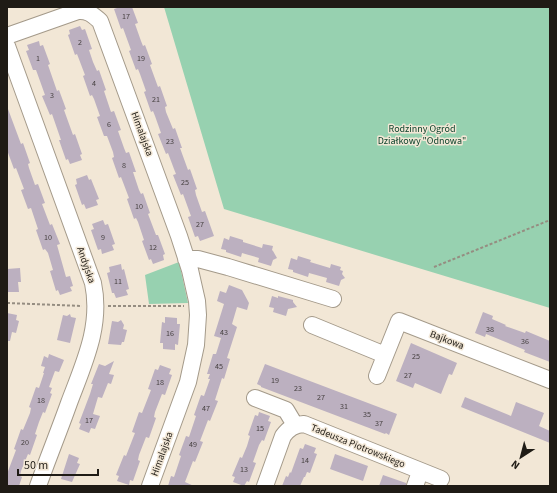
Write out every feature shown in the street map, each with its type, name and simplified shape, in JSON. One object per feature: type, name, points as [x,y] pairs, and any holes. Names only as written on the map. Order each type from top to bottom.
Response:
[{"type":"street","name":"Himalajska","points":[[7,36],[78,11],[92,10],[103,27],[186,259],[197,301],[198,315],[196,345],[188,382],[150,486]]},
{"type":"street","name":"Andyjska","points":[[7,46],[92,283],[96,298],[95,321],[89,351],[38,486]]},
{"type":"street","points":[[186,259],[198,259],[228,267],[333,299]]},
{"type":"street","name":"Bajkowa","points":[[377,376],[399,321],[550,380]]},
{"type":"street","points":[[312,325],[385,355]]},
{"type":"street","points":[[255,398],[286,410],[295,425],[283,436],[265,486]]},
{"type":"street","name":"Tadeusza Piotrowskiego","points":[[295,425],[304,424],[317,429],[417,479],[441,479]]},
{"type":"path","points":[[434,267],[550,220]]},
{"type":"green space","name":"Rodzinny Ogród Działkowy \"Odnowa\"","points":[[164,7],[550,7],[550,308],[224,209]]},
{"type":"green space","points":[[179,262],[188,303],[149,304],[145,275]]},
{"type":"building","points":[[120,7],[132,7],[138,23],[135,24],[141,41],[143,46],[145,45],[152,64],[150,65],[167,106],[165,107],[166,112],[173,129],[175,128],[182,148],[180,148],[197,189],[195,190],[196,195],[202,212],[205,211],[214,236],[200,241],[198,236],[195,237],[188,217],[191,216],[183,194],[181,195],[173,175],[176,174],[168,153],[166,154],[158,134],[161,133],[153,111],[151,112],[140,74],[138,69],[136,70],[129,51],[131,50],[114,9]]},
{"type":"building","points":[[80,26],[82,30],[85,29],[92,49],[89,50],[93,62],[97,71],[99,70],[106,90],[104,91],[111,112],[114,111],[121,130],[118,131],[124,148],[126,153],[129,152],[136,172],[133,172],[139,190],[141,194],[143,193],[150,213],[148,214],[165,254],[163,255],[164,260],[153,264],[151,259],[149,260],[142,241],[144,240],[138,222],[136,218],[134,219],[127,199],[129,198],[121,177],[119,178],[112,158],[114,157],[113,152],[107,136],[104,136],[97,117],[100,116],[94,99],[92,95],[90,96],[83,76],[85,75],[77,54],[75,55],[68,35],[70,34],[69,30]]},
{"type":"building","points":[[39,41],[40,46],[43,45],[57,91],[59,90],[66,109],[64,110],[82,154],[80,155],[82,160],[70,164],[68,159],[66,160],[52,114],[50,115],[42,96],[45,95],[36,70],[33,70],[26,51],[29,50],[27,45]]},
{"type":"building","points":[[8,109],[21,144],[23,143],[30,163],[28,164],[35,185],[38,184],[45,203],[42,204],[50,225],[52,224],[60,244],[57,245],[66,277],[70,276],[73,286],[70,287],[72,291],[60,295],[58,290],[56,291],[50,271],[53,270],[48,253],[45,249],[43,250],[36,230],[38,229],[31,208],[28,209],[21,190],[24,189],[7,150]]},
{"type":"building","points":[[87,175],[89,180],[91,179],[99,199],[96,200],[98,205],[86,209],[84,204],[82,205],[75,185],[77,184],[76,179]]},
{"type":"building","points":[[103,220],[105,225],[108,224],[115,244],[112,245],[114,250],[102,254],[101,249],[98,250],[91,230],[94,229],[92,224]]},
{"type":"building","points":[[230,236],[262,248],[263,244],[273,246],[272,250],[277,258],[273,260],[271,266],[258,262],[259,258],[242,253],[241,257],[226,252],[226,250],[221,249],[224,238],[229,240]]},
{"type":"building","points":[[298,256],[311,260],[310,262],[330,268],[331,264],[341,267],[340,270],[343,271],[342,274],[345,278],[341,280],[339,286],[326,282],[327,278],[309,273],[308,277],[293,272],[293,270],[288,269],[291,258],[297,260]]},
{"type":"building","points":[[121,264],[122,270],[124,269],[129,289],[126,290],[128,295],[116,298],[114,293],[112,293],[107,273],[110,272],[109,267]]},
{"type":"building","points":[[20,268],[21,282],[18,282],[19,292],[7,292],[7,269]]},
{"type":"building","points":[[229,285],[242,290],[249,303],[247,310],[237,307],[232,324],[237,327],[227,358],[230,359],[224,379],[222,378],[215,400],[218,401],[210,421],[208,420],[200,441],[203,442],[195,462],[193,461],[185,482],[194,486],[168,486],[171,476],[174,477],[181,456],[179,455],[186,436],[189,437],[196,416],[194,415],[201,395],[204,396],[210,379],[208,379],[210,374],[207,374],[213,354],[216,354],[221,338],[214,336],[224,304],[217,301],[220,291],[226,293]]},
{"type":"building","points":[[272,296],[293,300],[297,307],[288,309],[286,316],[273,312],[274,308],[269,307]]},
{"type":"building","points":[[483,312],[493,316],[492,319],[506,325],[505,326],[525,333],[526,331],[550,341],[550,362],[524,352],[525,350],[486,334],[485,337],[475,333]]},
{"type":"building","points":[[7,313],[17,315],[16,320],[19,321],[16,333],[12,332],[10,341],[7,341]]},
{"type":"building","points":[[70,314],[71,317],[76,318],[70,343],[57,340],[63,315],[67,316]]},
{"type":"building","points":[[165,317],[177,318],[177,324],[180,324],[178,345],[175,344],[175,350],[163,349],[163,343],[160,343],[162,322],[165,323]]},
{"type":"building","points":[[121,320],[124,325],[123,329],[127,330],[124,342],[122,342],[121,345],[108,344],[112,321],[118,322]]},
{"type":"building","points":[[411,343],[457,363],[452,375],[449,374],[441,394],[415,383],[413,388],[396,381]]},
{"type":"building","points":[[49,354],[64,360],[59,372],[55,371],[49,387],[52,388],[50,393],[52,394],[45,413],[43,412],[39,422],[35,434],[37,435],[30,455],[28,454],[21,471],[20,476],[22,477],[19,486],[7,486],[7,474],[16,450],[14,449],[21,429],[23,430],[30,413],[31,408],[29,407],[36,387],[39,388],[44,373],[45,367],[41,366],[44,356],[48,358]]},
{"type":"building","points":[[114,361],[109,374],[114,375],[111,384],[108,383],[102,398],[98,397],[93,414],[100,416],[95,429],[91,428],[89,433],[79,429],[81,424],[79,423],[93,384],[91,384],[99,364],[105,366]]},
{"type":"building","points":[[265,364],[397,414],[389,435],[261,387],[257,384]]},
{"type":"building","points":[[160,365],[171,369],[169,374],[172,375],[165,395],[162,394],[155,412],[154,417],[156,418],[149,438],[146,437],[139,455],[138,460],[140,461],[133,481],[130,480],[129,485],[117,481],[119,476],[116,475],[124,455],[126,456],[135,433],[132,432],[139,412],[142,413],[151,390],[148,389],[155,369],[158,370]]},
{"type":"building","points":[[465,397],[511,416],[516,402],[544,413],[539,426],[550,431],[550,443],[461,407]]},
{"type":"building","points":[[259,412],[270,416],[268,421],[271,422],[264,441],[262,440],[259,445],[253,462],[256,463],[249,482],[247,481],[244,486],[233,482],[235,477],[232,476],[240,457],[242,458],[247,446],[250,436],[248,435],[255,415],[258,416]]},
{"type":"building","points":[[305,444],[316,448],[314,453],[317,454],[310,473],[307,472],[300,486],[282,486],[286,476],[288,477],[290,472],[291,473],[300,448],[303,449]]},
{"type":"building","points":[[69,454],[79,458],[77,463],[80,464],[72,482],[61,479]]},
{"type":"building","points":[[335,454],[368,466],[363,481],[330,469]]},
{"type":"building","points":[[383,475],[406,483],[406,486],[379,486]]}]
